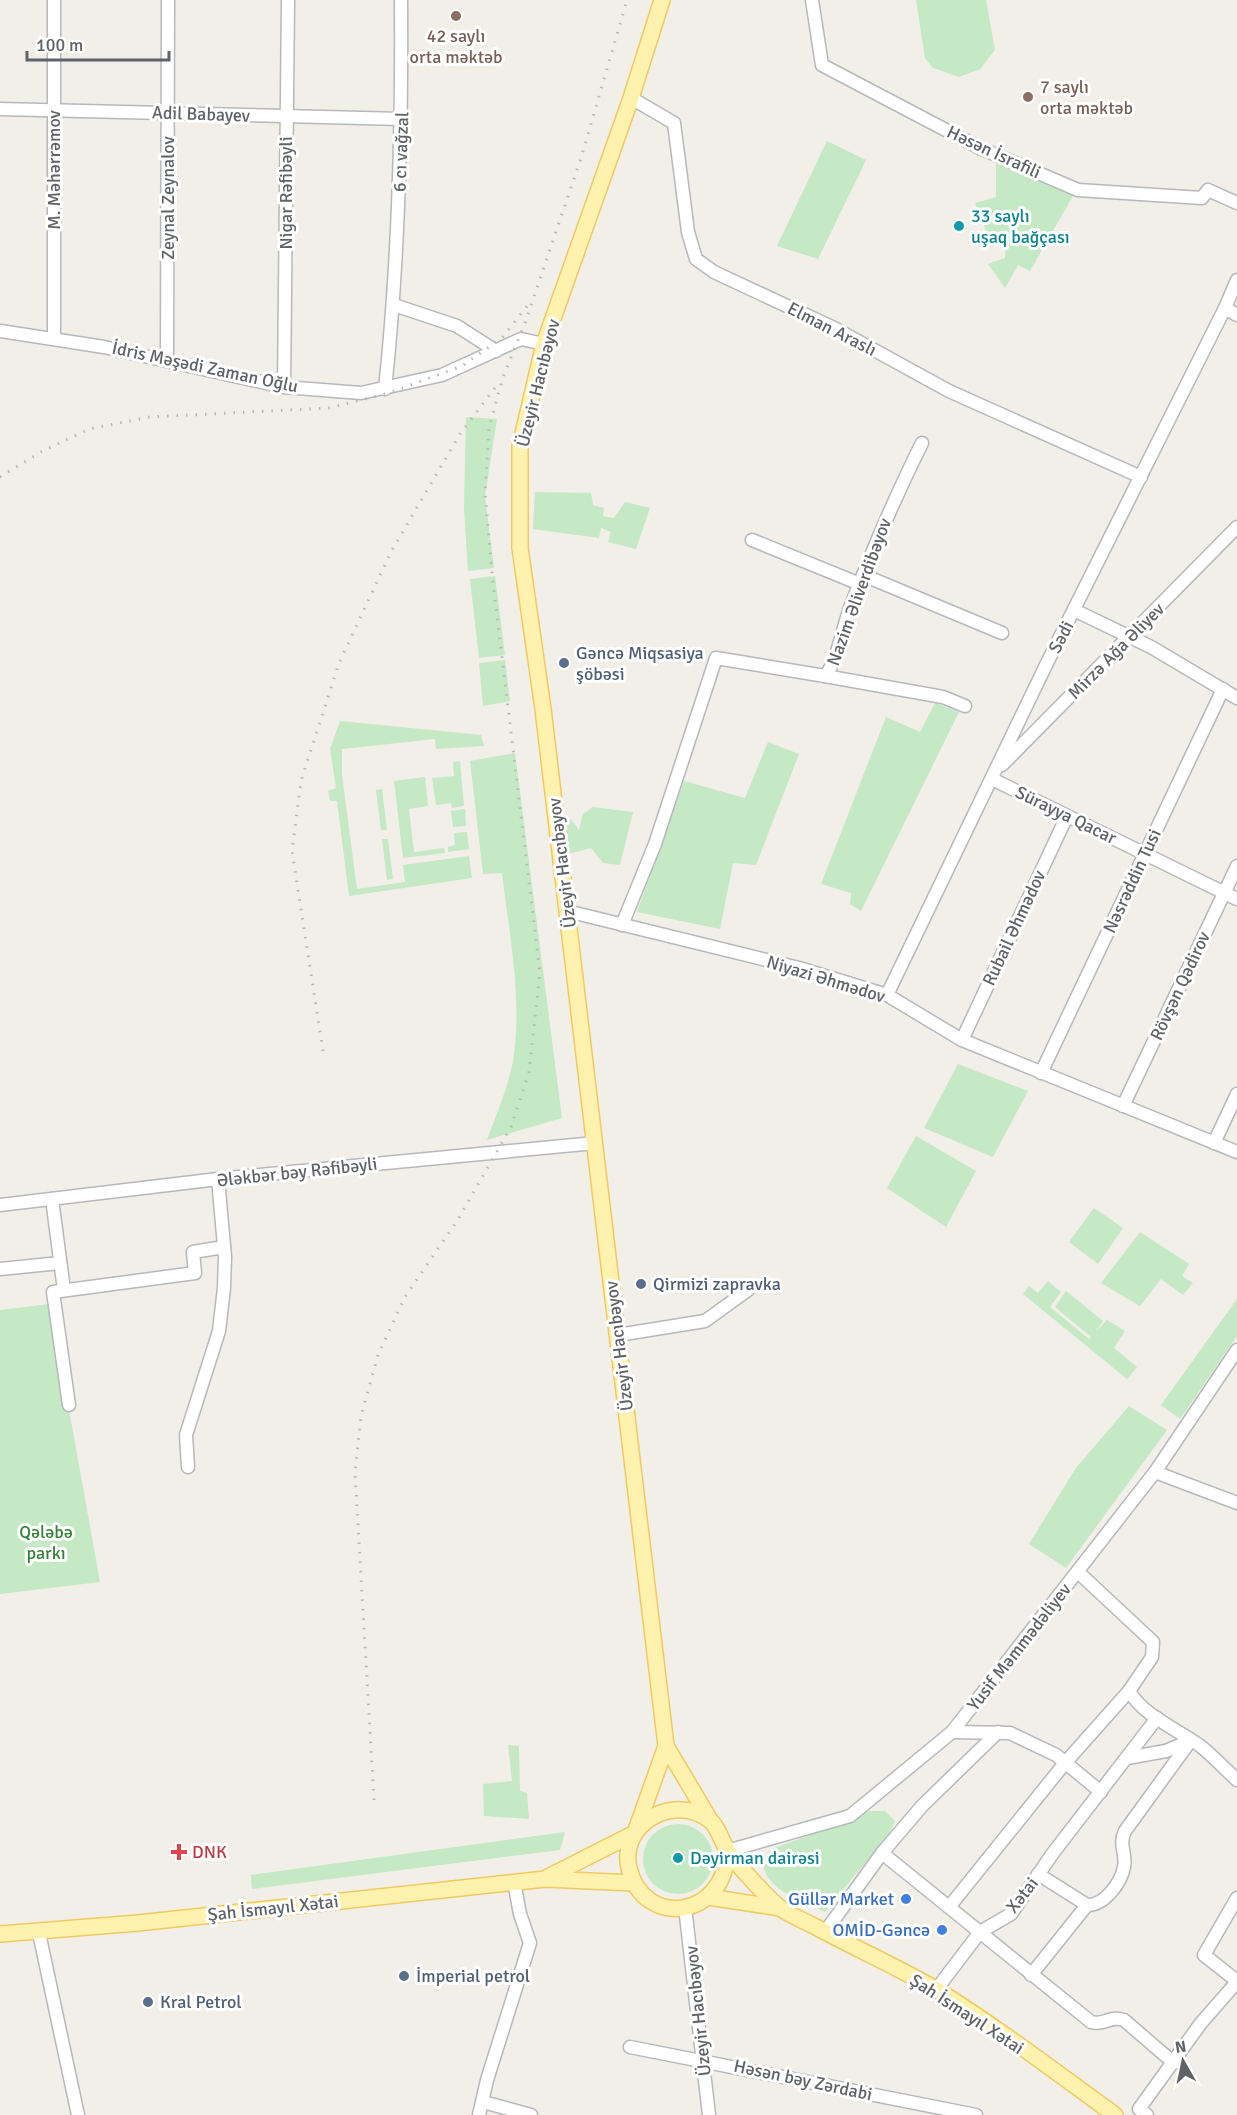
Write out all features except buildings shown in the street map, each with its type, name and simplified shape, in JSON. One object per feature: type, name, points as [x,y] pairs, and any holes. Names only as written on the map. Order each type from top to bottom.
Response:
[{"type":"main road","name":"Üzeyir Hacıbəyov","points":[[662,0],[631,98],[544,344],[520,446],[520,548],[567,911],[666,1746]]},
{"type":"main road","points":[[666,1746],[711,1821],[722,1834],[727,1851],[727,1868],[721,1884],[709,1898],[686,1907],[660,1905],[645,1896],[634,1883],[628,1867],[629,1849],[666,1746]]},
{"type":"main road","points":[[545,1879],[635,1833],[646,1820],[662,1812],[687,1810],[711,1821]]},
{"type":"main road","name":"Şah İsmayıl Xətai","points":[[727,1851],[780,1908],[936,1990],[1115,2115]]},
{"type":"main road","points":[[545,1879],[634,1883]]},
{"type":"main road","name":"Şah İsmayıl Xətai","points":[[0,1934],[39,1933],[545,1879]]},
{"type":"main road","name":"Şah İsmayıl Xətai","points":[[709,1898],[780,1908]]},
{"type":"street","name":"M. Məhərrəmov","points":[[54,0],[54,339]]},
{"type":"street","name":"Zeynal Zeynalov","points":[[167,360],[168,0]]},
{"type":"street","name":"Nigar Rəfibəyli","points":[[284,387],[288,0]]},
{"type":"street","name":"6 cı vağzal","points":[[385,389],[394,305],[402,119],[401,0]]},
{"type":"street","name":"Həsən İsrafili","points":[[812,0],[822,65],[980,148],[1078,190],[1202,198],[1209,190],[1237,203]]},
{"type":"street","name":"Elman Araslı","points":[[631,98],[674,123],[688,232],[696,259],[714,272],[834,328],[949,391],[1141,477]]},
{"type":"street","name":"Adil Babayev","points":[[0,109],[402,119]]},
{"type":"street","name":"Sədi","points":[[887,995],[1074,610],[1226,308],[1237,280]]},
{"type":"street","points":[[394,305],[457,326],[496,351]]},
{"type":"street","points":[[1226,308],[1237,315]]},
{"type":"street","name":"İdris Məşədi Zaman Oğlu","points":[[0,331],[167,360],[284,387],[361,393],[442,375],[521,339],[544,344]]},
{"type":"street","name":"Nazim Əliverdibəyov","points":[[622,925],[655,844],[716,658],[825,676],[830,670],[840,635],[888,512],[922,443]]},
{"type":"street","name":"Mirzə Ağa Əliyev","points":[[993,776],[1235,533]]},
{"type":"street","points":[[752,540],[1002,633]]},
{"type":"street","points":[[1074,610],[1131,637],[1237,698]]},
{"type":"street","points":[[825,676],[943,697],[964,706]]},
{"type":"street","name":"Nəsrəddin Tusi","points":[[1041,1073],[1223,689]]},
{"type":"street","name":"Sürayya Qacar","points":[[993,776],[1067,816],[1237,899]]},
{"type":"street","name":"Rubail Əhmədov","points":[[962,1040],[1067,816]]},
{"type":"street","name":"Rövşən Qədirov","points":[[1123,1106],[1237,866]]},
{"type":"street","name":"Niyazi Əhmədov","points":[[567,911],[799,968],[887,995],[962,1040],[1237,1152]]},
{"type":"street","points":[[1214,1143],[1237,1094]]},
{"type":"street","name":"Ələkbər bəy Rəfibəyli","points":[[0,1205],[218,1179],[595,1143]]},
{"type":"street","points":[[188,1467],[186,1435],[219,1331],[224,1288],[224,1247],[218,1179]]},
{"type":"street","points":[[52,1199],[64,1290]]},
{"type":"street","points":[[69,1405],[53,1292],[195,1273],[193,1252],[224,1247]]},
{"type":"street","points":[[0,1269],[60,1263]]},
{"type":"street","points":[[618,1335],[705,1321],[748,1290]]},
{"type":"street","name":"Yusif Məmmədəliyev","points":[[727,1851],[850,1816],[952,1731],[1155,1472],[1237,1350]]},
{"type":"street","points":[[1155,1472],[1237,1503]]},
{"type":"street","points":[[949,1907],[1065,1763],[1129,1691],[1152,1657],[1153,1642],[1078,1572]]},
{"type":"street","points":[[1129,1691],[1138,1704],[1191,1740],[1237,1780]]},
{"type":"street","name":"Xətai","points":[[936,1990],[980,1932],[1011,1914],[1038,1874],[1157,1718]]},
{"type":"street","points":[[952,1731],[998,1732],[1029,1742],[1065,1763],[1101,1792]]},
{"type":"street","points":[[825,1932],[882,1853],[922,1806],[998,1732]]},
{"type":"street","points":[[1127,1758],[1166,1751],[1191,1740]]},
{"type":"street","points":[[1031,1975],[1087,1905],[1101,1902],[1117,1884],[1124,1868],[1122,1837],[1191,1740]]},
{"type":"street","points":[[882,1853],[1091,2022],[1097,2024],[1114,2017],[1125,2020],[1174,2063]]},
{"type":"street","points":[[1038,1874],[1087,1905]]},
{"type":"street","points":[[514,1882],[520,1914],[530,1943],[486,2080],[481,2109],[531,2115]]},
{"type":"street","points":[[1147,2115],[1139,2109],[1202,2023],[1237,1982],[1204,1955],[1237,1898]]},
{"type":"street","name":"Üzeyir Hacıbəyov","points":[[686,1907],[709,2115]]},
{"type":"street","points":[[39,1933],[71,2070],[78,2115]]},
{"type":"street","name":"Həsən bəy Zərdabi","points":[[630,2046],[976,2115]]},
{"type":"green space","points":[[916,0],[986,0],[995,50],[980,69],[959,77],[933,68],[925,58]]},
{"type":"green space","points":[[827,141],[866,160],[818,259],[777,246]]},
{"type":"green space","points":[[996,159],[1074,194],[1030,271],[1018,265],[1005,288],[988,264],[1005,258],[1006,237],[988,236],[975,203],[996,197]]},
{"type":"green space","points":[[466,417],[497,419],[485,496],[494,568],[468,571],[464,509]]},
{"type":"green space","points":[[535,492],[591,493],[593,505],[604,508],[603,516],[614,518],[625,502],[650,508],[636,549],[608,542],[611,532],[601,528],[599,538],[533,529]]},
{"type":"green space","points":[[495,576],[505,655],[479,658],[470,579]]},
{"type":"green space","points":[[505,660],[510,701],[483,706],[479,663]]},
{"type":"green space","points":[[935,703],[959,712],[861,911],[850,904],[851,893],[821,884],[886,717],[920,732]]},
{"type":"green space","points":[[340,721],[481,735],[484,746],[436,749],[435,739],[342,749],[342,775],[357,889],[405,882],[403,865],[469,856],[472,878],[349,896],[337,801],[330,801],[328,791],[336,788],[330,749]]},
{"type":"green space","points":[[768,742],[799,754],[756,865],[733,863],[720,929],[637,912],[684,781],[745,798]]},
{"type":"green space","points":[[515,753],[562,1118],[487,1140],[513,1061],[516,1038],[516,990],[502,873],[483,874],[470,761]]},
{"type":"green space","points":[[460,761],[464,806],[452,808],[451,803],[436,805],[432,778],[454,776],[453,762]]},
{"type":"green space","points":[[425,777],[428,806],[409,809],[414,852],[444,848],[445,853],[403,858],[394,781]]},
{"type":"green space","points":[[382,789],[387,830],[381,830],[376,790]]},
{"type":"green space","points":[[593,807],[633,812],[620,865],[603,863],[591,848],[568,854],[563,823],[571,819],[579,830],[583,814]]},
{"type":"green space","points":[[465,809],[466,826],[453,827],[451,811]]},
{"type":"green space","points":[[467,832],[469,849],[448,852],[448,847],[455,845],[454,833]]},
{"type":"green space","points":[[382,839],[388,839],[393,879],[387,880]]},
{"type":"green space","points":[[958,1064],[1028,1091],[993,1157],[924,1128]]},
{"type":"green space","points":[[916,1136],[976,1171],[946,1227],[887,1188]]},
{"type":"green space","points":[[1094,1208],[1123,1228],[1098,1264],[1069,1242]]},
{"type":"green space","points":[[1140,1232],[1189,1264],[1182,1276],[1193,1283],[1183,1295],[1161,1279],[1140,1306],[1101,1283]]},
{"type":"green space","points":[[1048,1281],[1061,1292],[1050,1307],[1089,1339],[1091,1337],[1055,1307],[1066,1291],[1103,1321],[1095,1332],[1107,1320],[1125,1331],[1114,1348],[1137,1367],[1127,1379],[1023,1294],[1029,1286],[1038,1293]]},
{"type":"green space","points":[[1237,1299],[1237,1336],[1180,1419],[1161,1405]]},
{"type":"green space","name":"Qələbə parkı","points":[[50,1304],[100,1582],[0,1594],[0,1310]]},
{"type":"green space","points":[[1129,1406],[1167,1430],[1066,1568],[1029,1544],[1076,1468]]},
{"type":"green space","points":[[508,1745],[519,1746],[520,1791],[527,1793],[529,1819],[484,1816],[483,1784],[512,1781]]},
{"type":"green space","points":[[868,1811],[885,1811],[895,1821],[890,1832],[825,1912],[785,1893],[769,1879],[764,1870],[763,1859],[772,1849],[856,1818]]},
{"type":"green space","points":[[685,1824],[698,1830],[707,1839],[711,1845],[713,1859],[711,1873],[703,1884],[692,1892],[671,1894],[653,1884],[645,1873],[643,1852],[653,1834],[664,1826]]},
{"type":"green space","points":[[565,1832],[560,1850],[252,1889],[251,1875]]},
{"type":"railway","points":[[374,1800],[355,1473],[361,1416],[378,1355],[405,1297],[457,1221],[511,1127],[529,1072],[540,973],[493,583],[485,493],[489,428],[503,377],[525,323],[581,158],[627,0]]},
{"type":"railway","points":[[0,477],[41,452],[89,429],[150,417],[329,408],[389,393],[462,366],[502,338],[528,305]]},
{"type":"railway","points":[[323,1051],[292,851],[301,781],[339,663],[391,552],[460,434],[497,385]]},
{"type":"place","name":"42 saylı orta məktəb","points":[[456,16]]},
{"type":"place","name":"7 saylı orta məktəb","points":[[1028,97]]},
{"type":"place","name":"33 saylı uşaq bağçası","points":[[959,226]]},
{"type":"place","name":"Gəncə Miqsasiya şöbəsi","points":[[564,663]]},
{"type":"place","name":"Qirmizi zapravka","points":[[641,1284]]},
{"type":"place","name":"DNK","points":[[179,1852]]},
{"type":"place","name":"Dəyirman dairəsi","points":[[678,1858]]},
{"type":"place","name":"Güllər Market","points":[[906,1899]]},
{"type":"place","name":"OMİD-Gəncə","points":[[942,1930]]},
{"type":"place","name":"İmperial petrol","points":[[404,1976]]},
{"type":"place","name":"Kral Petrol","points":[[148,2002]]}]
